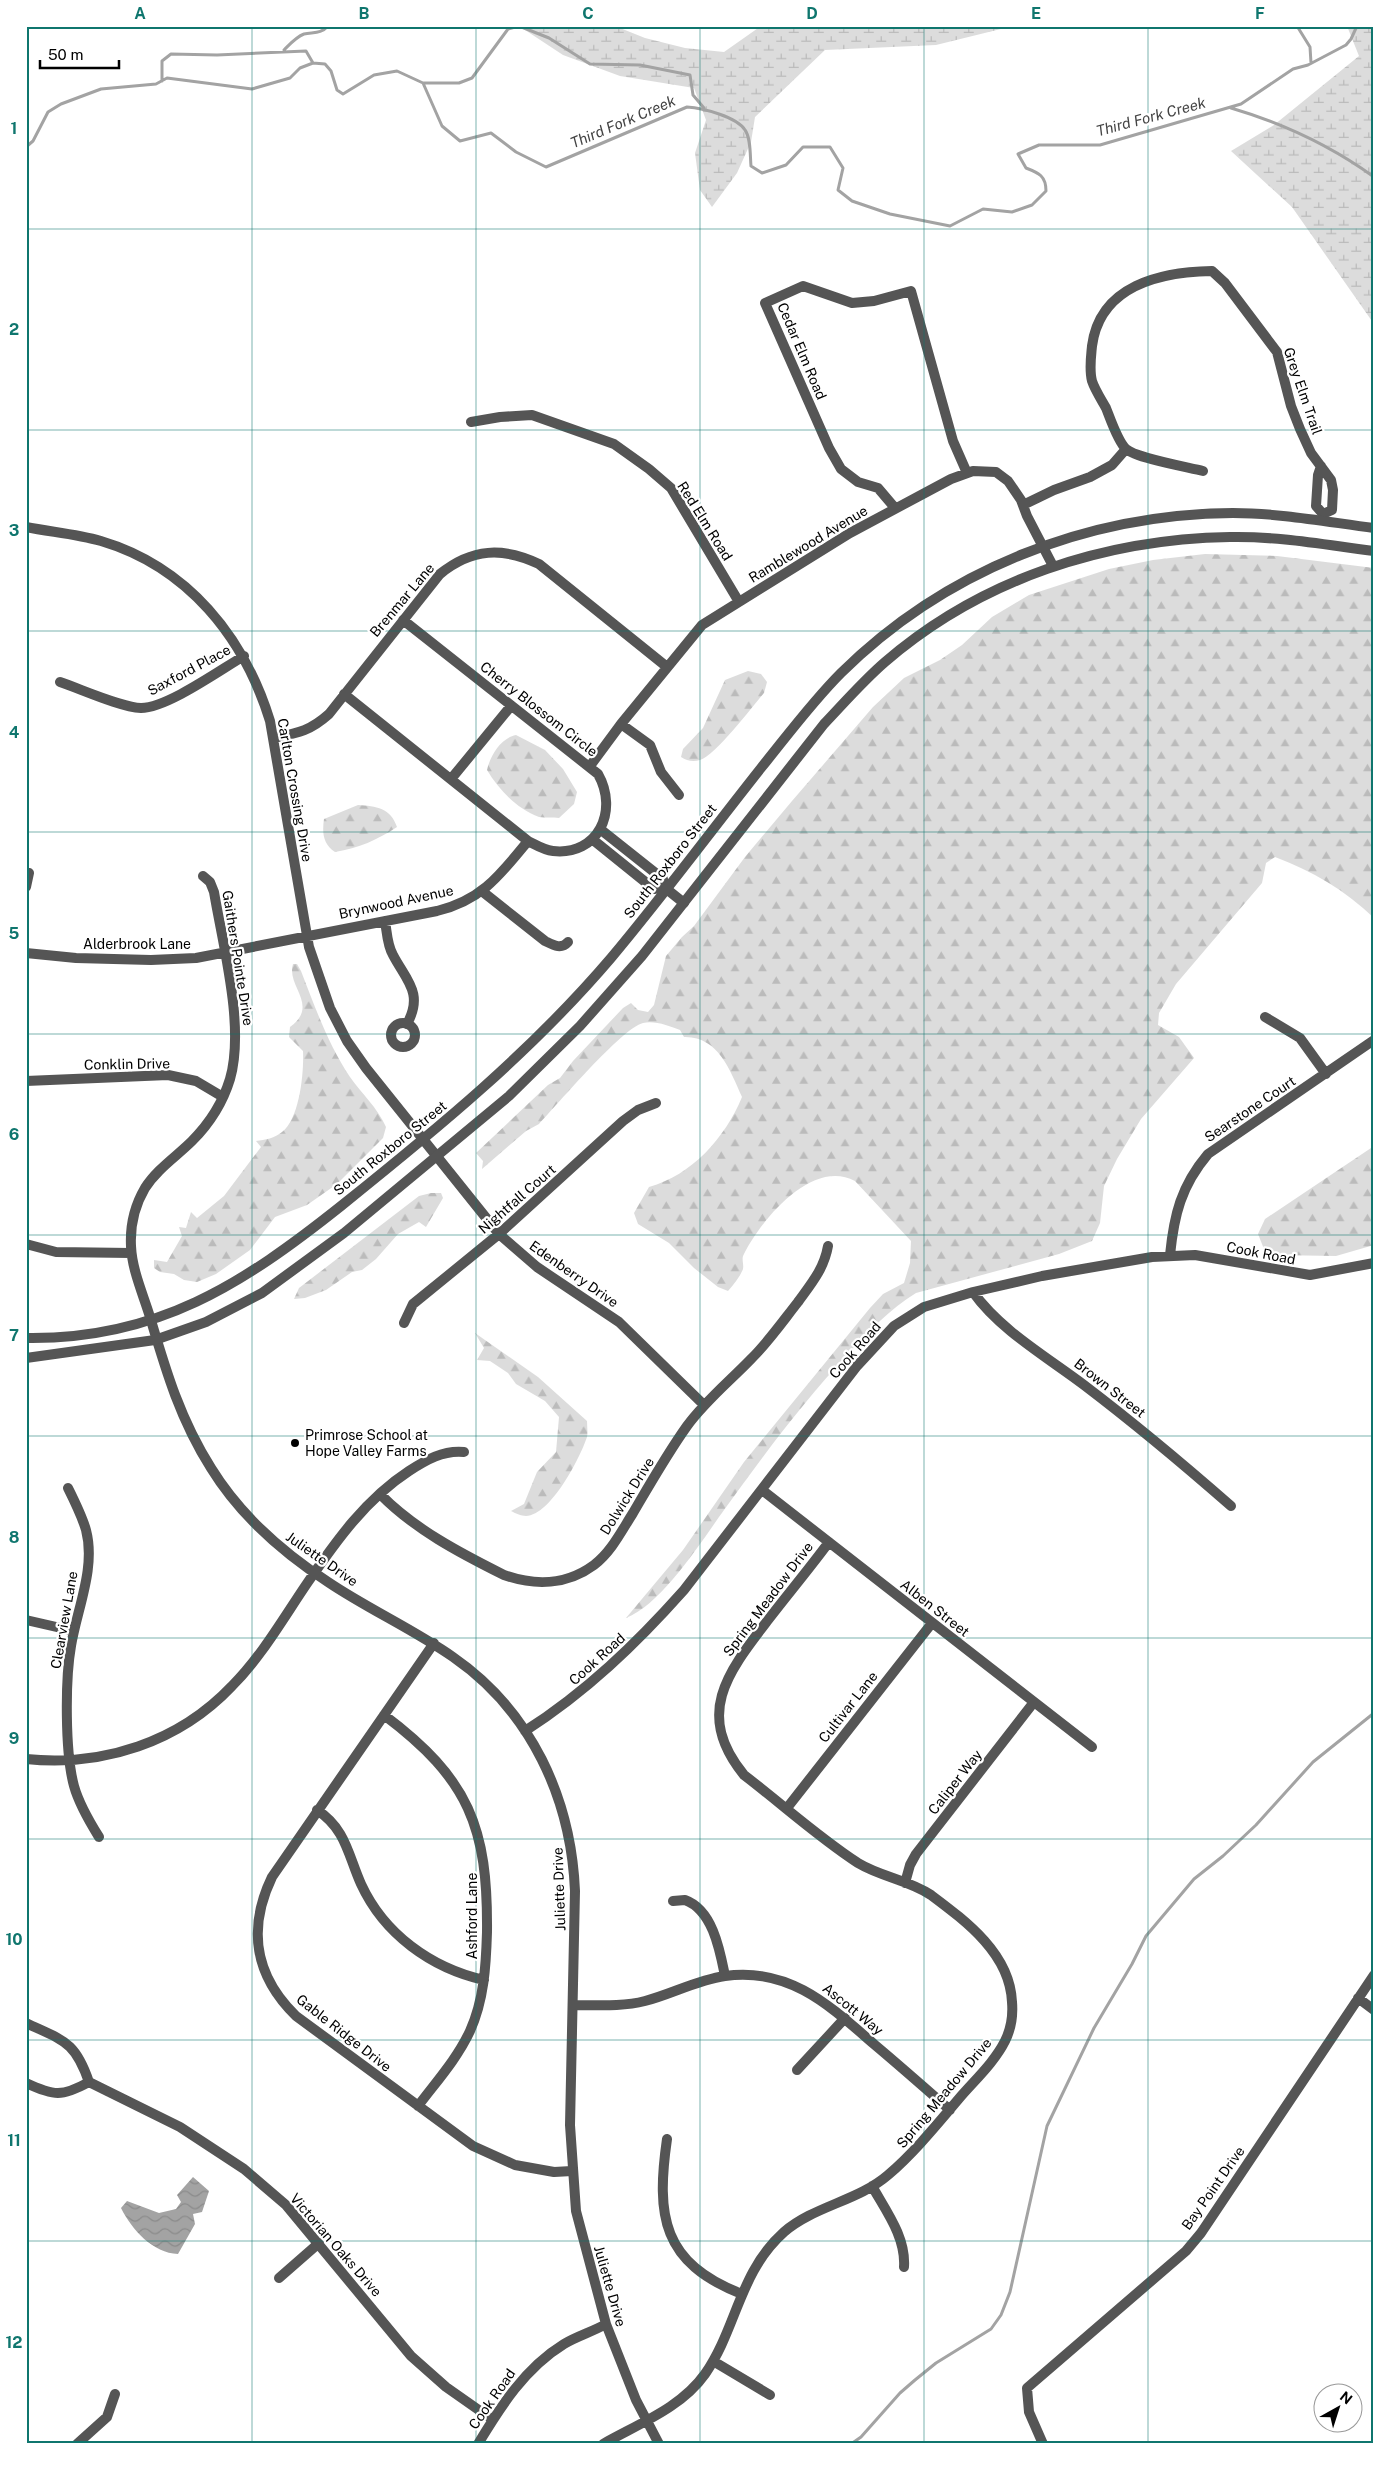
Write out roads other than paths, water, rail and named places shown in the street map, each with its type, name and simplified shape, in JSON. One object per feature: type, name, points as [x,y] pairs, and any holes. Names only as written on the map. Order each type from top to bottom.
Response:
[{"type":"street","name":"Grey Elm Trail","points":[[1126,449],[1092,380],[1091,357],[1094,332],[1109,308],[1126,290],[1152,278],[1180,272],[1212,271],[1225,283],[1277,352],[1291,406],[1311,453],[1331,480],[1333,490],[1332,510],[1322,518]]},
{"type":"street","name":"Cedar Elm Road","points":[[895,508],[878,488],[858,482],[841,470],[829,448],[765,302],[803,286],[852,303],[874,301],[911,291],[953,441],[967,474]]},
{"type":"street","name":"Red Elm Road","points":[[471,422],[500,417],[532,415],[614,444],[649,469],[671,488],[739,602]]},
{"type":"street","points":[[1023,505],[1054,490],[1090,478],[1112,466],[1126,449],[1139,455],[1203,471]]},
{"type":"street","points":[[1321,466],[1318,474],[1316,506],[1322,518]]},
{"type":"street","name":"Ramblewood Avenue","points":[[590,766],[620,724],[702,625],[794,567],[895,508],[973,471],[996,472],[1008,482],[1023,505],[1053,566]]},
{"type":"street","name":"South Roxboro Street","points":[[26,1338],[62,1337],[151,1321],[208,1298],[240,1280],[317,1225],[424,1140],[478,1094],[549,1027],[583,990],[814,702],[872,645],[904,619],[947,590],[981,572],[1043,545],[1087,532],[1143,521],[1205,514],[1236,513],[1322,518],[1374,528]]},
{"type":"street","name":"Carlton Crossing Drive","points":[[26,527],[102,542],[146,560],[176,580],[208,608],[244,656],[262,693],[274,738],[306,937],[319,983],[347,1041],[366,1068],[438,1157]]},
{"type":"street","points":[[26,1358],[155,1340],[206,1322],[262,1292],[292,1273],[438,1157],[509,1096],[556,1051],[612,991],[684,903],[824,724],[885,662],[916,638],[962,608],[1021,578],[1053,566],[1094,554],[1170,540],[1256,538],[1374,551]]},
{"type":"street","name":"Brenmar Lane","points":[[274,738],[299,733],[314,727],[329,714],[433,582],[449,567],[478,554],[511,553],[540,564],[667,667]]},
{"type":"street","name":"Cherry Blossom Circle","points":[[344,694],[528,841],[545,850],[564,851],[579,847],[592,839],[600,829],[606,814],[607,799],[602,782],[590,766],[403,620]]},
{"type":"street","name":"Saxford Place","points":[[60,682],[134,707],[151,707],[169,700],[244,656]]},
{"type":"street","points":[[451,779],[511,706]]},
{"type":"street","points":[[620,724],[650,745],[661,772],[679,795]]},
{"type":"street","points":[[600,829],[663,879],[665,888],[684,903]]},
{"type":"street","points":[[592,839],[654,889],[665,888]]},
{"type":"street","name":"Brynwood Avenue","points":[[306,937],[450,908],[483,892],[528,841]]},
{"type":"street","points":[[26,887],[29,873]]},
{"type":"street","name":"Gaithers Pointe Drive","points":[[155,1340],[131,1253],[133,1219],[146,1187],[206,1125],[223,1096],[232,1071],[236,1037],[212,886],[203,876]]},
{"type":"street","points":[[483,892],[545,941],[555,946],[563,946],[568,942]]},
{"type":"street","points":[[385,921],[393,956],[408,976],[413,989],[413,1008],[407,1024]]},
{"type":"street","name":"Alderbrook Lane","points":[[26,953],[76,958],[181,959],[224,953],[306,937]]},
{"type":"street","points":[[1265,1016],[1300,1038],[1326,1074]]},
{"type":"street","name":"Searstone Court","points":[[1170,1255],[1178,1204],[1193,1172],[1208,1154],[1374,1040]]},
{"type":"street","name":"Conklin Drive","points":[[26,1081],[168,1076],[196,1081],[223,1096]]},
{"type":"street","name":"Nightfall Court","points":[[404,1323],[413,1304],[499,1234],[623,1122],[638,1110],[656,1103]]},
{"type":"street","name":"Edenberry Drive","points":[[438,1157],[499,1234],[537,1267],[619,1322],[704,1405]]},
{"type":"street","points":[[26,1244],[56,1252],[131,1253]]},
{"type":"street","name":"Dolwick Drive","points":[[380,1494],[398,1513],[413,1524],[504,1575],[517,1580],[540,1583],[570,1578],[593,1565],[614,1545],[674,1446],[704,1405],[769,1340],[816,1278],[826,1257],[828,1246]]},
{"type":"street","name":"Cook Road","points":[[525,1731],[575,1697],[616,1661],[656,1621],[684,1590],[857,1366],[894,1326],[924,1307],[973,1292],[1042,1276],[1170,1255],[1204,1256],[1270,1270],[1310,1275],[1374,1263]]},
{"type":"street","name":"Brown Street","points":[[973,1292],[982,1304],[1003,1324],[1126,1418],[1231,1506]]},
{"type":"street","name":"Juliette Drive","points":[[155,1340],[179,1410],[215,1475],[257,1526],[279,1547],[314,1572],[434,1643],[480,1678],[525,1731],[553,1782],[570,1834],[576,1891],[570,2125],[572,2171],[580,2228],[606,2324],[621,2366],[660,2444]]},
{"type":"street","points":[[26,1759],[71,1761],[95,1758],[145,1746],[170,1734],[212,1705],[249,1667],[343,1532],[380,1494],[421,1463],[447,1452],[464,1452]]},
{"type":"street","name":"Clearview Lane","points":[[68,1488],[86,1530],[89,1556],[74,1631],[68,1684],[71,1761],[74,1785],[80,1804],[99,1837]]},
{"type":"street","name":"Alben Street","points":[[762,1490],[1092,1747]]},
{"type":"street","name":"Spring Meadow Drive","points":[[603,2444],[678,2401],[704,2376],[713,2362],[742,2294],[761,2257],[786,2230],[816,2212],[872,2186],[900,2165],[950,2110],[1006,2039],[1013,2015],[1010,1983],[1000,1960],[981,1937],[928,1894],[905,1883],[874,1872],[859,1863],[787,1808],[744,1774],[734,1762],[721,1736],[720,1705],[723,1688],[736,1662],[829,1542]]},
{"type":"street","points":[[26,1620],[74,1631]]},
{"type":"street","name":"Cultivar Lane","points":[[787,1808],[932,1622]]},
{"type":"street","name":"Gable Ridge Drive","points":[[434,1643],[317,1810],[272,1878],[264,1893],[257,1926],[261,1960],[274,1991],[296,2016],[473,2146],[495,2158],[533,2170],[572,2171]]},
{"type":"street","name":"Caliper Way","points":[[905,1883],[910,1865],[916,1854],[1034,1702]]},
{"type":"street","name":"Ashford Lane","points":[[384,1715],[418,1741],[448,1774],[471,1814],[479,1837],[487,1885],[484,1980],[478,2011],[470,2032],[459,2051],[418,2106]]},
{"type":"street","points":[[317,1810],[339,1828],[362,1886],[384,1920],[398,1936],[430,1960],[484,1980]]},
{"type":"street","points":[[673,1901],[685,1900],[700,1910],[715,1937],[725,1976]]},
{"type":"street","name":"Ascott Way","points":[[573,2004],[610,2005],[643,2002],[705,1980],[725,1976],[752,1975],[790,1983],[825,2001],[950,2110]]},
{"type":"street","name":"Bay Point Drive","points":[[1043,2444],[1029,2412],[1026,2397],[1027,2388],[1034,2380],[1167,2270],[1186,2251],[1374,1975]]},
{"type":"street","points":[[1358,1998],[1374,2010]]},
{"type":"street","points":[[797,2070],[844,2018]]},
{"type":"street","points":[[26,2023],[73,2048],[82,2060],[89,2082],[65,2093],[53,2094],[26,2083]]},
{"type":"street","name":"Victorian Oaks Drive","points":[[89,2082],[180,2127],[244,2169],[286,2205],[412,2356],[446,2387],[493,2420]]},
{"type":"street","points":[[667,2139],[661,2187],[663,2209],[670,2232],[689,2262],[702,2274],[718,2285],[742,2294]]},
{"type":"street","points":[[872,2186],[899,2236],[903,2248],[904,2267]]},
{"type":"street","points":[[279,2278],[319,2243]]},
{"type":"street","name":"Cook Road","points":[[478,2444],[518,2384],[545,2357],[564,2344],[606,2324]]},
{"type":"street","points":[[713,2362],[770,2395]]},
{"type":"street","points":[[77,2444],[107,2417],[115,2394]]},
{"type":"water","points":[[193,2177],[209,2191],[202,2212],[193,2214],[195,2224],[178,2254],[169,2253],[144,2239],[131,2224],[121,2208],[127,2201],[159,2213],[176,2209],[181,2202],[177,2195]]},
{"type":"waterway","points":[[284,50],[301,35],[320,32],[328,26]]},
{"type":"waterway","name":"Third Fork Creek","points":[[26,147],[33,141],[48,112],[61,104],[101,89],[156,84],[167,78],[252,89],[290,78],[300,68],[313,63],[325,64],[331,71],[337,90],[343,94],[374,75],[397,71],[423,83],[459,83],[472,78],[508,29],[519,26],[549,38],[590,64],[640,65],[690,75],[693,95],[704,108]]},
{"type":"waterway","points":[[1297,26],[1310,47],[1311,63]]},
{"type":"waterway","name":"Third Fork Creek","points":[[423,83],[442,126],[460,141],[491,133],[516,152],[546,167],[687,107],[694,108],[719,114],[741,125],[747,133],[751,166],[762,173],[786,165],[803,147],[830,147],[843,168],[838,190],[852,201],[890,214],[950,226],[983,209],[1012,212],[1032,205],[1046,191],[1043,178],[1026,168],[1018,154],[1039,145],[1100,145],[1241,104],[1293,69],[1308,65],[1346,45],[1357,26]]},
{"type":"waterway","points":[[162,81],[162,61],[171,54],[217,55],[306,51],[313,63]]},
{"type":"waterway","points":[[1231,108],[1305,136],[1341,155],[1374,177]]},
{"type":"waterway","points":[[851,2444],[861,2437],[900,2393],[915,2380],[936,2363],[991,2329],[1001,2315],[1010,2292],[1047,2126],[1094,2028],[1132,1964],[1146,1936],[1194,1879],[1223,1856],[1256,1825],[1313,1762],[1374,1713]]},
{"type":"place","name":"Primrose School at Hope Valley Farms","points":[[295,1443]]}]
